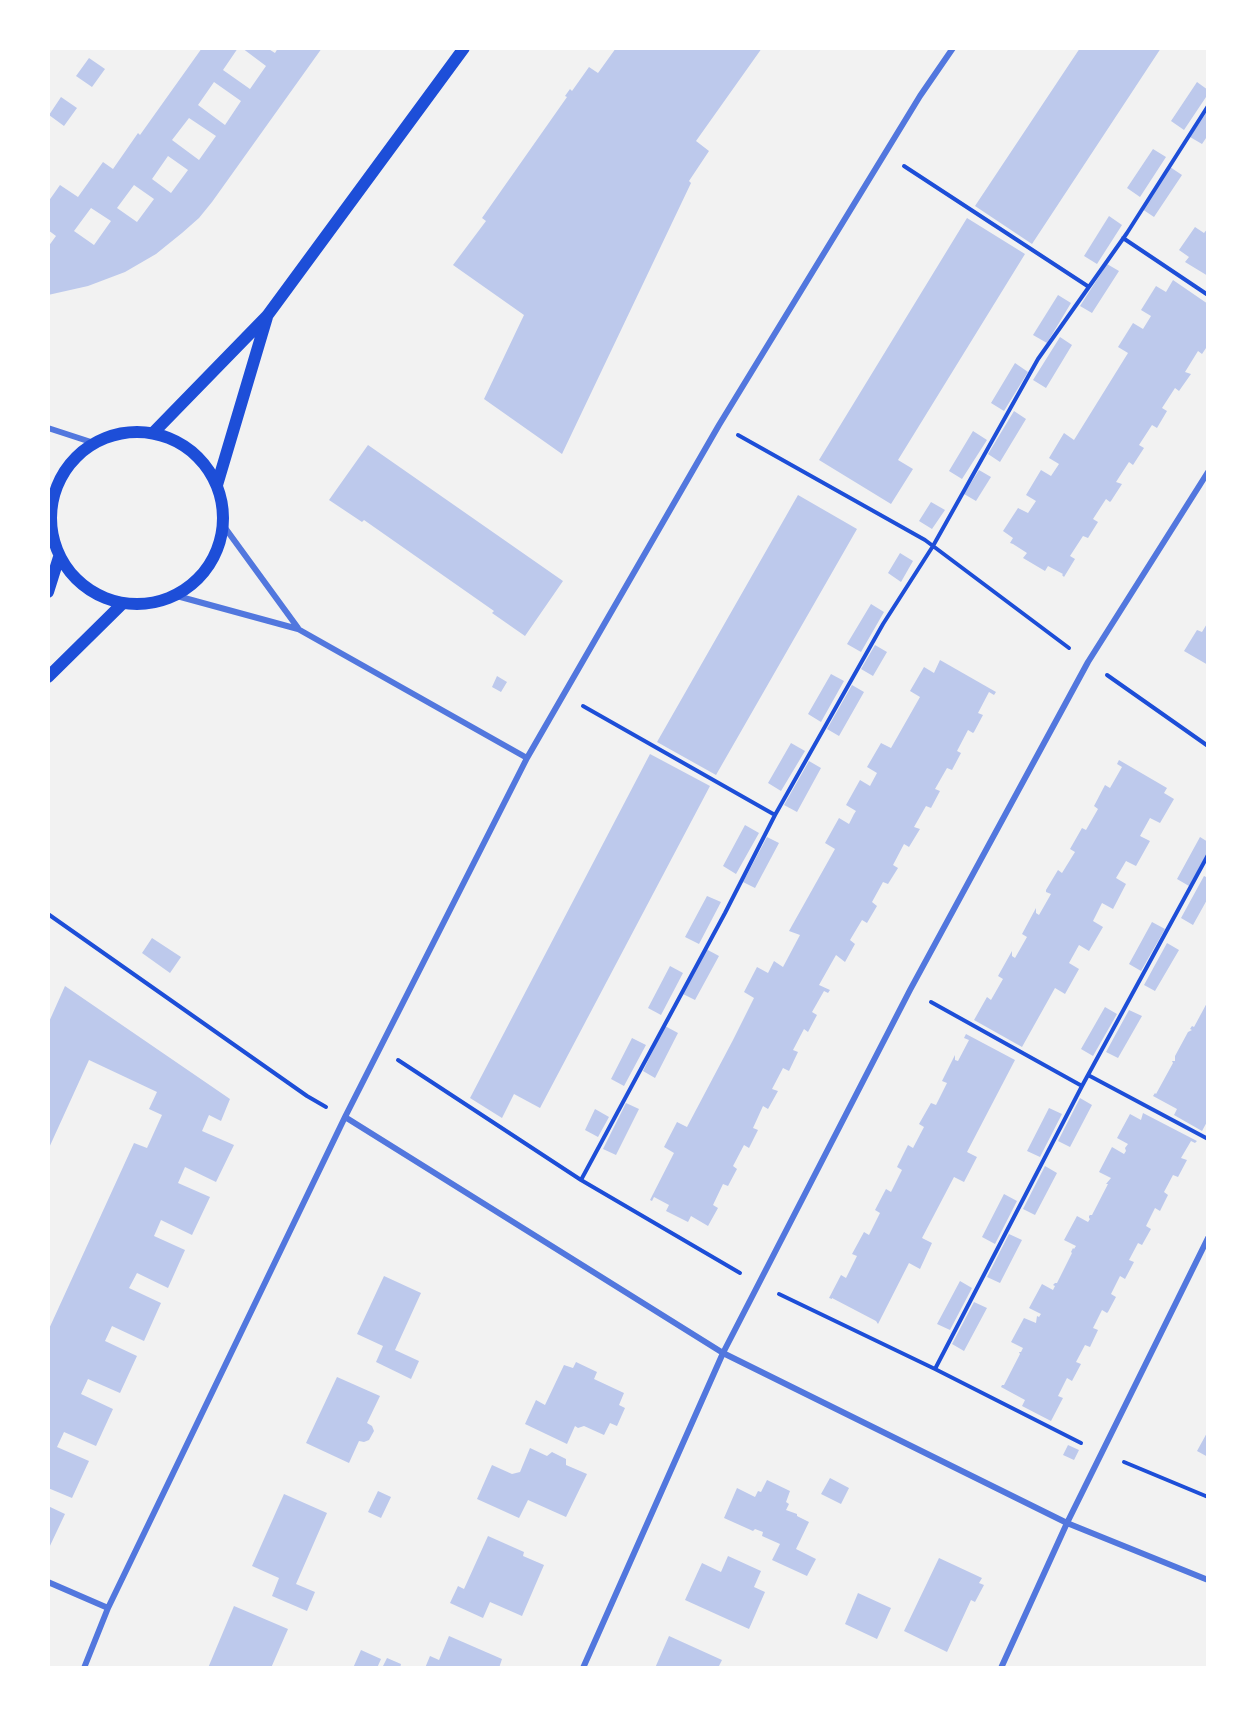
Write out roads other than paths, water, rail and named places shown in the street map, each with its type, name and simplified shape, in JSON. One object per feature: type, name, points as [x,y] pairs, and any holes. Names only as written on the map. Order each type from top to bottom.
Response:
[{"type":"main road","points":[[153,433],[267,316],[464,48]]},
{"type":"main road","points":[[217,485],[267,316]]},
{"type":"main road","points":[[123,433],[153,433],[179,442],[202,461],[217,485],[223,505],[224,525],[216,553],[200,578],[177,596],[150,604],[122,604],[96,596],[74,580],[58,557],[52,540],[50,501],[59,479],[74,458],[94,443],[123,433]]},
{"type":"main road","points":[[48,592],[58,557]]},
{"type":"main road","points":[[48,677],[122,604]]},
{"type":"street","points":[[84,1668],[108,1608],[345,1117],[527,758],[719,425],[920,96],[953,48]]},
{"type":"street","points":[[48,428],[94,443]]},
{"type":"street","points":[[583,1668],[723,1353],[910,990],[1088,662],[1208,472]]},
{"type":"street","points":[[224,525],[298,629]]},
{"type":"street","points":[[177,596],[298,629],[527,758]]},
{"type":"street","points":[[345,1117],[723,1353],[1067,1523],[1208,1580]]},
{"type":"street","points":[[1001,1668],[1067,1523],[1208,1238]]},
{"type":"street","points":[[48,1582],[108,1608]]}]
